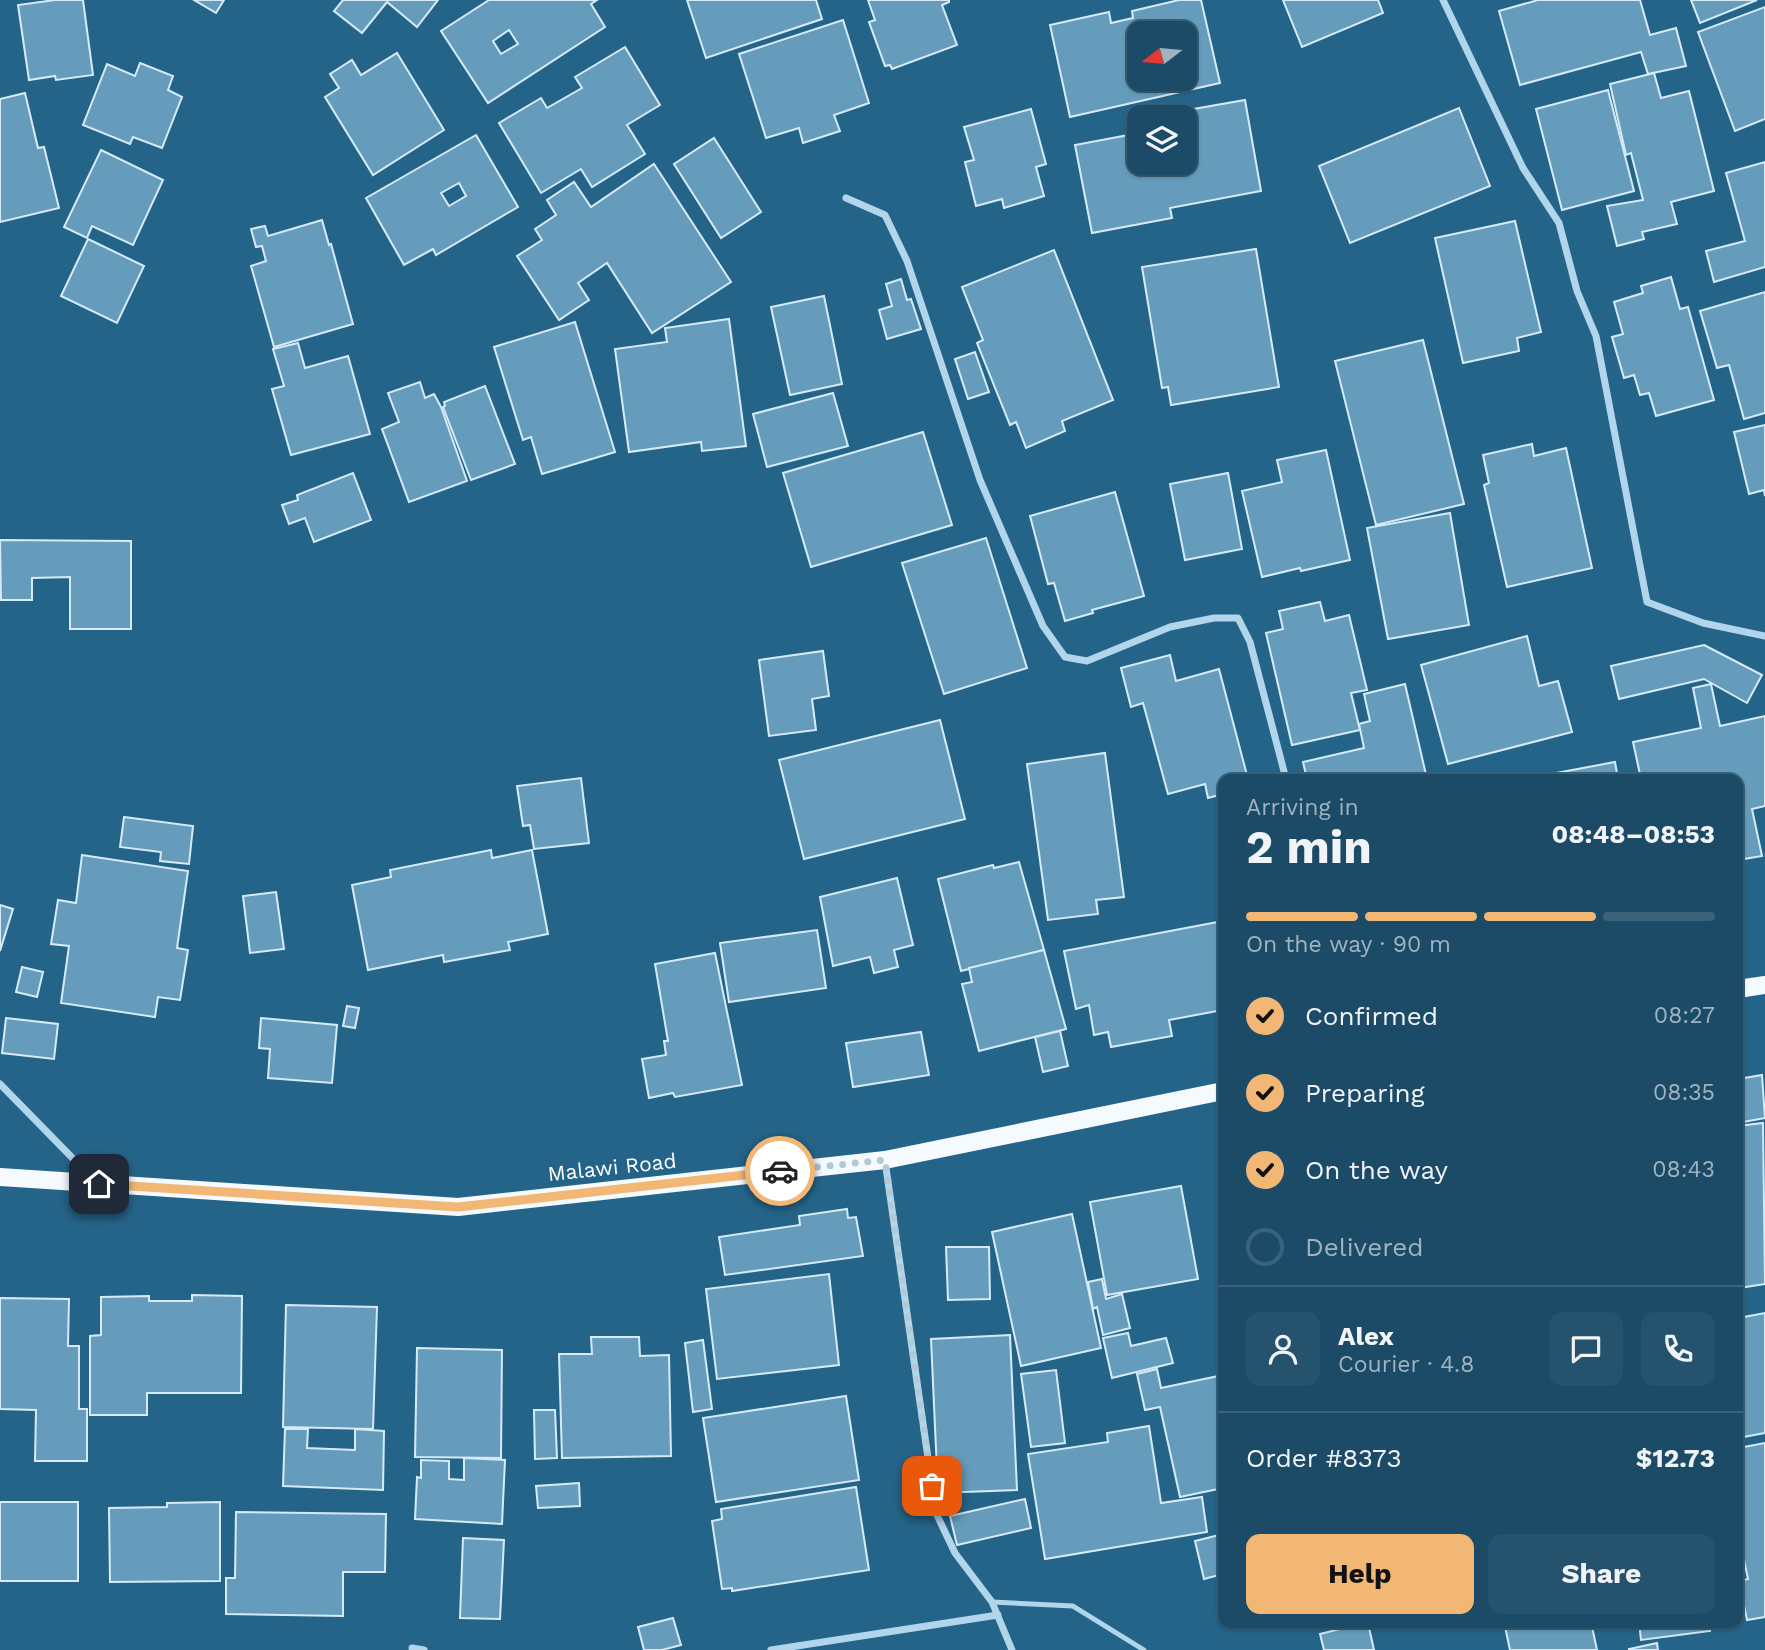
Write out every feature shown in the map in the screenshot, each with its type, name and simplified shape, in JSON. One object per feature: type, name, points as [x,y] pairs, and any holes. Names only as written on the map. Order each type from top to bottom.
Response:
[{"type":"main road","points":[[1743,988],[1765,985]]},
{"type":"main road","name":"Malawi Road","points":[[0,1177],[458,1207],[885,1160],[1218,1092]]},
{"type":"street","points":[[1443,0],[1523,168],[1559,223],[1577,291],[1596,335],[1647,602],[1703,623],[1765,636]]},
{"type":"street","points":[[846,198],[885,215],[907,261],[980,480],[1043,626],[1065,657],[1087,661],[1170,627],[1214,618],[1238,618],[1250,642],[1285,774]]},
{"type":"street","points":[[0,1084],[99,1184]]},
{"type":"street","points":[[885,1160],[936,1513],[955,1553],[992,1602],[1012,1650]]},
{"type":"street","points":[[771,1650],[998,1615]]},
{"type":"street","points":[[412,1648],[424,1650]]},
{"type":"lane","points":[[992,1602],[1073,1606],[1144,1650]]},
{"type":"building","points":[[55,0],[83,0],[93,75],[56,80],[55,76],[29,80],[18,5]]},
{"type":"building","points":[[194,0],[224,0],[216,13]]},
{"type":"building","points":[[343,0],[438,0],[417,27],[387,2],[362,33],[334,11]]},
{"type":"building","points":[[489,0],[597,0],[591,4],[605,27],[488,103],[441,31]],"holes":[[[509,30],[518,44],[501,54],[493,41]]]},
{"type":"building","points":[[687,0],[816,0],[822,19],[706,58]]},
{"type":"building","points":[[868,0],[949,0],[942,5],[957,45],[892,69],[890,65],[885,66],[869,22],[875,20]]},
{"type":"building","points":[[1179,0],[1201,0],[1220,83],[1197,88],[1197,21],[1127,21],[1127,91],[1185,91],[1070,117],[1050,25],[1109,12],[1111,23],[1133,18],[1132,11]]},
{"type":"building","points":[[1283,0],[1378,0],[1383,13],[1302,47]]},
{"type":"building","points":[[1538,0],[1640,0],[1650,35],[1676,28],[1686,66],[1648,74],[1641,52],[1520,85],[1499,11]]},
{"type":"building","points":[[1691,0],[1757,0],[1700,23]]},
{"type":"building","points":[[1765,7],[1765,119],[1735,131],[1698,32]]},
{"type":"building","points":[[843,20],[869,103],[834,115],[840,131],[803,143],[799,128],[766,138],[739,54]]},
{"type":"building","points":[[625,47],[660,105],[627,125],[645,154],[592,187],[581,169],[541,193],[499,123],[541,98],[547,108],[582,88],[575,77]]},
{"type":"building","points":[[397,53],[444,130],[373,175],[325,97],[339,88],[330,74],[352,60],[361,75]]},
{"type":"building","points":[[140,63],[173,76],[168,90],[182,97],[162,148],[133,137],[130,144],[83,125],[107,64],[135,76]]},
{"type":"building","points":[[1654,73],[1661,98],[1689,91],[1714,191],[1671,202],[1677,224],[1642,232],[1644,239],[1617,246],[1607,206],[1643,200],[1631,153],[1626,155],[1610,84]]},
{"type":"building","points":[[1608,90],[1634,191],[1562,210],[1536,109]]},
{"type":"building","points":[[25,93],[38,148],[44,147],[59,208],[0,222],[0,99]]},
{"type":"building","points":[[1245,100],[1261,191],[1170,208],[1172,218],[1092,233],[1075,145],[1127,135],[1127,175],[1197,175],[1197,108]]},
{"type":"building","points":[[1459,108],[1490,186],[1350,243],[1319,166]]},
{"type":"building","points":[[1031,109],[1046,164],[1036,167],[1044,196],[1004,208],[1002,199],[976,206],[965,162],[974,160],[964,127]]},
{"type":"building","points":[[476,135],[518,207],[436,255],[433,249],[404,265],[366,198]],"holes":[[[459,183],[466,196],[449,206],[441,193]]]},
{"type":"building","points":[[714,138],[761,212],[721,238],[674,164]]},
{"type":"building","points":[[101,150],[163,180],[133,245],[92,226],[87,238],[64,227]]},
{"type":"building","points":[[1765,162],[1765,267],[1714,282],[1706,251],[1745,241],[1726,173]]},
{"type":"building","points":[[654,164],[731,282],[652,333],[607,263],[578,283],[589,300],[559,320],[517,256],[542,240],[535,229],[556,215],[547,200],[574,182],[591,207]]},
{"type":"building","points":[[322,220],[353,324],[274,347],[251,266],[266,261],[262,246],[256,247],[251,229],[265,226],[268,236]]},
{"type":"building","points":[[1515,221],[1541,332],[1517,338],[1519,351],[1463,363],[1435,238]]},
{"type":"building","points":[[88,239],[144,266],[117,323],[61,296]]},
{"type":"building","points":[[1256,249],[1279,387],[1171,405],[1168,387],[1162,388],[1142,267]]},
{"type":"building","points":[[1054,250],[1113,400],[1062,421],[1065,431],[1026,448],[1016,422],[1010,425],[977,343],[983,340],[962,287]]},
{"type":"building","points":[[1671,277],[1680,309],[1688,307],[1714,400],[1656,416],[1649,393],[1640,395],[1634,375],[1624,378],[1612,337],[1623,334],[1614,302],[1643,293],[1641,286]]},
{"type":"building","points":[[901,279],[907,300],[911,299],[921,329],[887,339],[879,310],[892,306],[886,284]]},
{"type":"building","points":[[1765,292],[1765,413],[1744,419],[1729,365],[1717,368],[1700,311]]},
{"type":"building","points":[[824,296],[842,384],[790,395],[771,307]]},
{"type":"building","points":[[729,319],[746,446],[702,451],[701,442],[629,452],[615,349],[667,342],[665,328]]},
{"type":"building","points":[[575,322],[615,452],[542,474],[531,437],[523,440],[494,347]]},
{"type":"building","points":[[1423,340],[1464,504],[1376,525],[1335,361]]},
{"type":"building","points":[[298,343],[305,368],[348,356],[370,434],[291,455],[272,389],[284,386],[273,349]]},
{"type":"building","points":[[975,352],[989,392],[968,399],[955,359]]},
{"type":"building","points":[[420,382],[425,398],[434,394],[441,407],[467,481],[409,502],[382,429],[399,422],[388,393]]},
{"type":"building","points":[[485,386],[515,464],[471,480],[443,407],[444,402]]},
{"type":"building","points":[[833,393],[848,446],[767,467],[753,414]]},
{"type":"building","points":[[1765,425],[1765,496],[1764,490],[1749,494],[1734,432]]},
{"type":"building","points":[[923,432],[952,525],[811,567],[783,473]]},
{"type":"building","points":[[1532,444],[1534,456],[1566,448],[1592,568],[1507,587],[1484,485],[1489,483],[1483,455]]},
{"type":"building","points":[[1326,450],[1350,560],[1262,577],[1242,491],[1282,482],[1277,460]]},
{"type":"building","points":[[353,473],[371,520],[314,542],[305,518],[289,524],[282,505],[298,500],[297,495]]},
{"type":"building","points":[[1228,473],[1242,549],[1185,560],[1170,484]]},
{"type":"building","points":[[1115,492],[1144,596],[1092,610],[1093,613],[1065,621],[1054,583],[1048,584],[1030,516]]},
{"type":"building","points":[[1450,513],[1469,625],[1388,639],[1367,528]]},
{"type":"building","points":[[986,538],[1027,668],[944,694],[902,563]]},
{"type":"building","points":[[0,540],[131,541],[131,629],[70,629],[70,577],[32,578],[32,600],[1,600]]},
{"type":"building","points":[[1320,602],[1325,621],[1349,615],[1367,690],[1351,693],[1360,730],[1292,745],[1266,633],[1283,629],[1279,611]]},
{"type":"building","points":[[1527,636],[1539,686],[1558,681],[1572,732],[1448,764],[1421,665]]},
{"type":"building","points":[[1704,645],[1762,675],[1747,703],[1704,679],[1619,699],[1611,666]]},
{"type":"building","points":[[823,651],[829,696],[812,699],[816,730],[769,736],[759,660]]},
{"type":"building","points":[[1170,655],[1176,681],[1219,669],[1247,774],[1218,774],[1218,795],[1208,798],[1205,784],[1168,794],[1143,703],[1131,707],[1121,668]]},
{"type":"building","points":[[1405,684],[1426,774],[1306,774],[1303,762],[1364,748],[1359,724],[1370,721],[1364,694]]},
{"type":"building","points":[[1711,684],[1720,726],[1765,716],[1765,806],[1752,809],[1762,856],[1743,859],[1743,774],[1640,774],[1633,742],[1701,728],[1693,688]]},
{"type":"building","points":[[940,720],[965,819],[804,859],[779,760]]},
{"type":"building","points":[[1105,753],[1124,897],[1096,900],[1098,914],[1048,920],[1027,764]]},
{"type":"building","points":[[1615,762],[1617,774],[1551,774]]},
{"type":"building","points":[[581,778],[589,843],[534,849],[530,825],[523,826],[517,786]]},
{"type":"building","points":[[124,817],[193,826],[189,864],[160,861],[161,852],[120,847]]},
{"type":"building","points":[[491,850],[492,858],[532,850],[548,934],[508,942],[510,950],[444,962],[443,955],[368,970],[352,885],[391,877],[390,870]]},
{"type":"building","points":[[82,855],[188,871],[177,948],[188,950],[180,1000],[158,997],[155,1017],[61,1003],[69,946],[51,944],[58,900],[76,903]]},
{"type":"building","points":[[1019,862],[1044,950],[961,971],[938,879],[993,865],[994,868]]},
{"type":"building","points":[[897,878],[913,945],[894,950],[898,967],[874,973],[870,957],[833,966],[820,897]]},
{"type":"building","points":[[276,892],[284,949],[250,953],[243,896]]},
{"type":"building","points":[[0,905],[13,909],[0,951]]},
{"type":"building","points":[[1218,922],[1218,1011],[1169,1020],[1172,1036],[1111,1047],[1108,1032],[1094,1035],[1089,1005],[1076,1009],[1064,951]]},
{"type":"building","points":[[817,930],[826,988],[729,1002],[720,943]]},
{"type":"building","points":[[1044,950],[1066,1029],[979,1051],[962,984],[972,982],[969,968]]},
{"type":"building","points":[[715,953],[742,1085],[675,1097],[673,1093],[649,1098],[642,1059],[666,1055],[664,1041],[668,1041],[655,964]]},
{"type":"building","points":[[22,967],[43,972],[37,997],[16,992]]},
{"type":"building","points":[[347,1006],[359,1008],[355,1028],[343,1026]]},
{"type":"building","points":[[6,1018],[58,1024],[54,1059],[2,1053]]},
{"type":"building","points":[[261,1018],[337,1025],[332,1083],[268,1078],[270,1049],[259,1048]]},
{"type":"building","points":[[1060,1031],[1068,1066],[1043,1072],[1035,1037]]},
{"type":"building","points":[[921,1032],[929,1075],[853,1087],[846,1043]]},
{"type":"building","points":[[1762,1075],[1765,1118],[1743,1122],[1743,1078]]},
{"type":"building","points":[[1763,1123],[1765,1284],[1743,1287],[1743,1125]]},
{"type":"building","points":[[1181,1186],[1198,1279],[1107,1295],[1090,1202]]},
{"type":"building","points":[[847,1209],[848,1218],[856,1217],[863,1256],[725,1275],[719,1237],[800,1225],[799,1216]]},
{"type":"building","points":[[1072,1214],[1101,1348],[1021,1366],[992,1232]]},
{"type":"building","points":[[946,1247],[989,1247],[990,1299],[948,1300]]},
{"type":"building","points":[[829,1274],[839,1365],[717,1379],[706,1289]]},
{"type":"building","points":[[1102,1279],[1106,1299],[1122,1294],[1130,1328],[1103,1335],[1097,1307],[1093,1309],[1088,1282]]},
{"type":"building","points":[[192,1295],[242,1296],[241,1393],[147,1393],[147,1415],[90,1415],[90,1336],[101,1335],[101,1297],[149,1296],[149,1301],[192,1301]]},
{"type":"building","points":[[0,1298],[69,1299],[68,1346],[79,1346],[79,1409],[87,1409],[87,1461],[35,1461],[36,1410],[0,1409]]},
{"type":"building","points":[[286,1305],[377,1307],[373,1429],[283,1427]]},
{"type":"building","points":[[1765,1313],[1765,1433],[1743,1437],[1743,1317]]},
{"type":"building","points":[[1128,1333],[1131,1346],[1166,1338],[1173,1363],[1112,1378],[1103,1338]]},
{"type":"building","points":[[1010,1335],[1017,1490],[938,1493],[931,1339]]},
{"type":"building","points":[[591,1337],[639,1337],[640,1356],[669,1355],[671,1456],[562,1458],[559,1354],[592,1354]]},
{"type":"building","points":[[703,1340],[712,1409],[693,1412],[685,1343]]},
{"type":"building","points":[[417,1348],[502,1350],[501,1458],[415,1457]]},
{"type":"building","points":[[1157,1369],[1161,1388],[1218,1376],[1218,1489],[1180,1497],[1160,1407],[1145,1410],[1137,1374]]},
{"type":"building","points":[[1056,1370],[1065,1443],[1031,1447],[1021,1374]]},
{"type":"building","points":[[846,1396],[859,1480],[716,1502],[703,1418]]},
{"type":"building","points":[[534,1410],[555,1410],[557,1458],[535,1459]]},
{"type":"building","points":[[1149,1426],[1161,1503],[1202,1497],[1207,1532],[1045,1559],[1028,1454],[1108,1442],[1107,1433]]},
{"type":"building","points":[[285,1429],[308,1429],[307,1448],[355,1450],[355,1429],[384,1431],[383,1490],[283,1486]]},
{"type":"building","points":[[1765,1443],[1765,1617],[1747,1620],[1743,1600],[1743,1580],[1748,1579],[1743,1560],[1743,1447]]},
{"type":"building","points":[[464,1458],[505,1460],[502,1524],[415,1519],[417,1477],[421,1478],[421,1460],[449,1461],[449,1479],[464,1480]]},
{"type":"building","points":[[579,1483],[580,1506],[538,1508],[536,1486]]},
{"type":"building","points":[[856,1487],[869,1570],[732,1591],[732,1588],[722,1589],[712,1521],[722,1519],[721,1509]]},
{"type":"building","points":[[1025,1499],[1031,1528],[957,1545],[950,1516]]},
{"type":"building","points":[[0,1502],[78,1502],[78,1581],[0,1581]]},
{"type":"building","points":[[220,1502],[220,1581],[110,1582],[109,1508],[167,1507],[167,1503]]},
{"type":"building","points":[[236,1512],[386,1514],[385,1572],[343,1572],[343,1616],[226,1614],[226,1578],[235,1578]]},
{"type":"building","points":[[1218,1535],[1218,1575],[1204,1579],[1195,1541]]},
{"type":"building","points":[[463,1538],[504,1540],[500,1619],[460,1618]]},
{"type":"building","points":[[673,1618],[681,1645],[662,1650],[644,1650],[638,1627]]},
{"type":"building","points":[[1369,1628],[1374,1650],[1324,1650],[1320,1634],[1340,1629]]},
{"type":"building","points":[[1505,1628],[1592,1628],[1597,1650],[1510,1650]]},
{"type":"building","points":[[1640,1628],[1710,1628],[1710,1631],[1641,1640]]},
{"type":"building","points":[[1657,1643],[1658,1650],[1629,1650],[1629,1649]]},
{"type":"way so far","points":[[780,1171],[885,1160],[932,1486]]},
{"type":"route","points":[[99,1184],[458,1207],[780,1171]]}]
